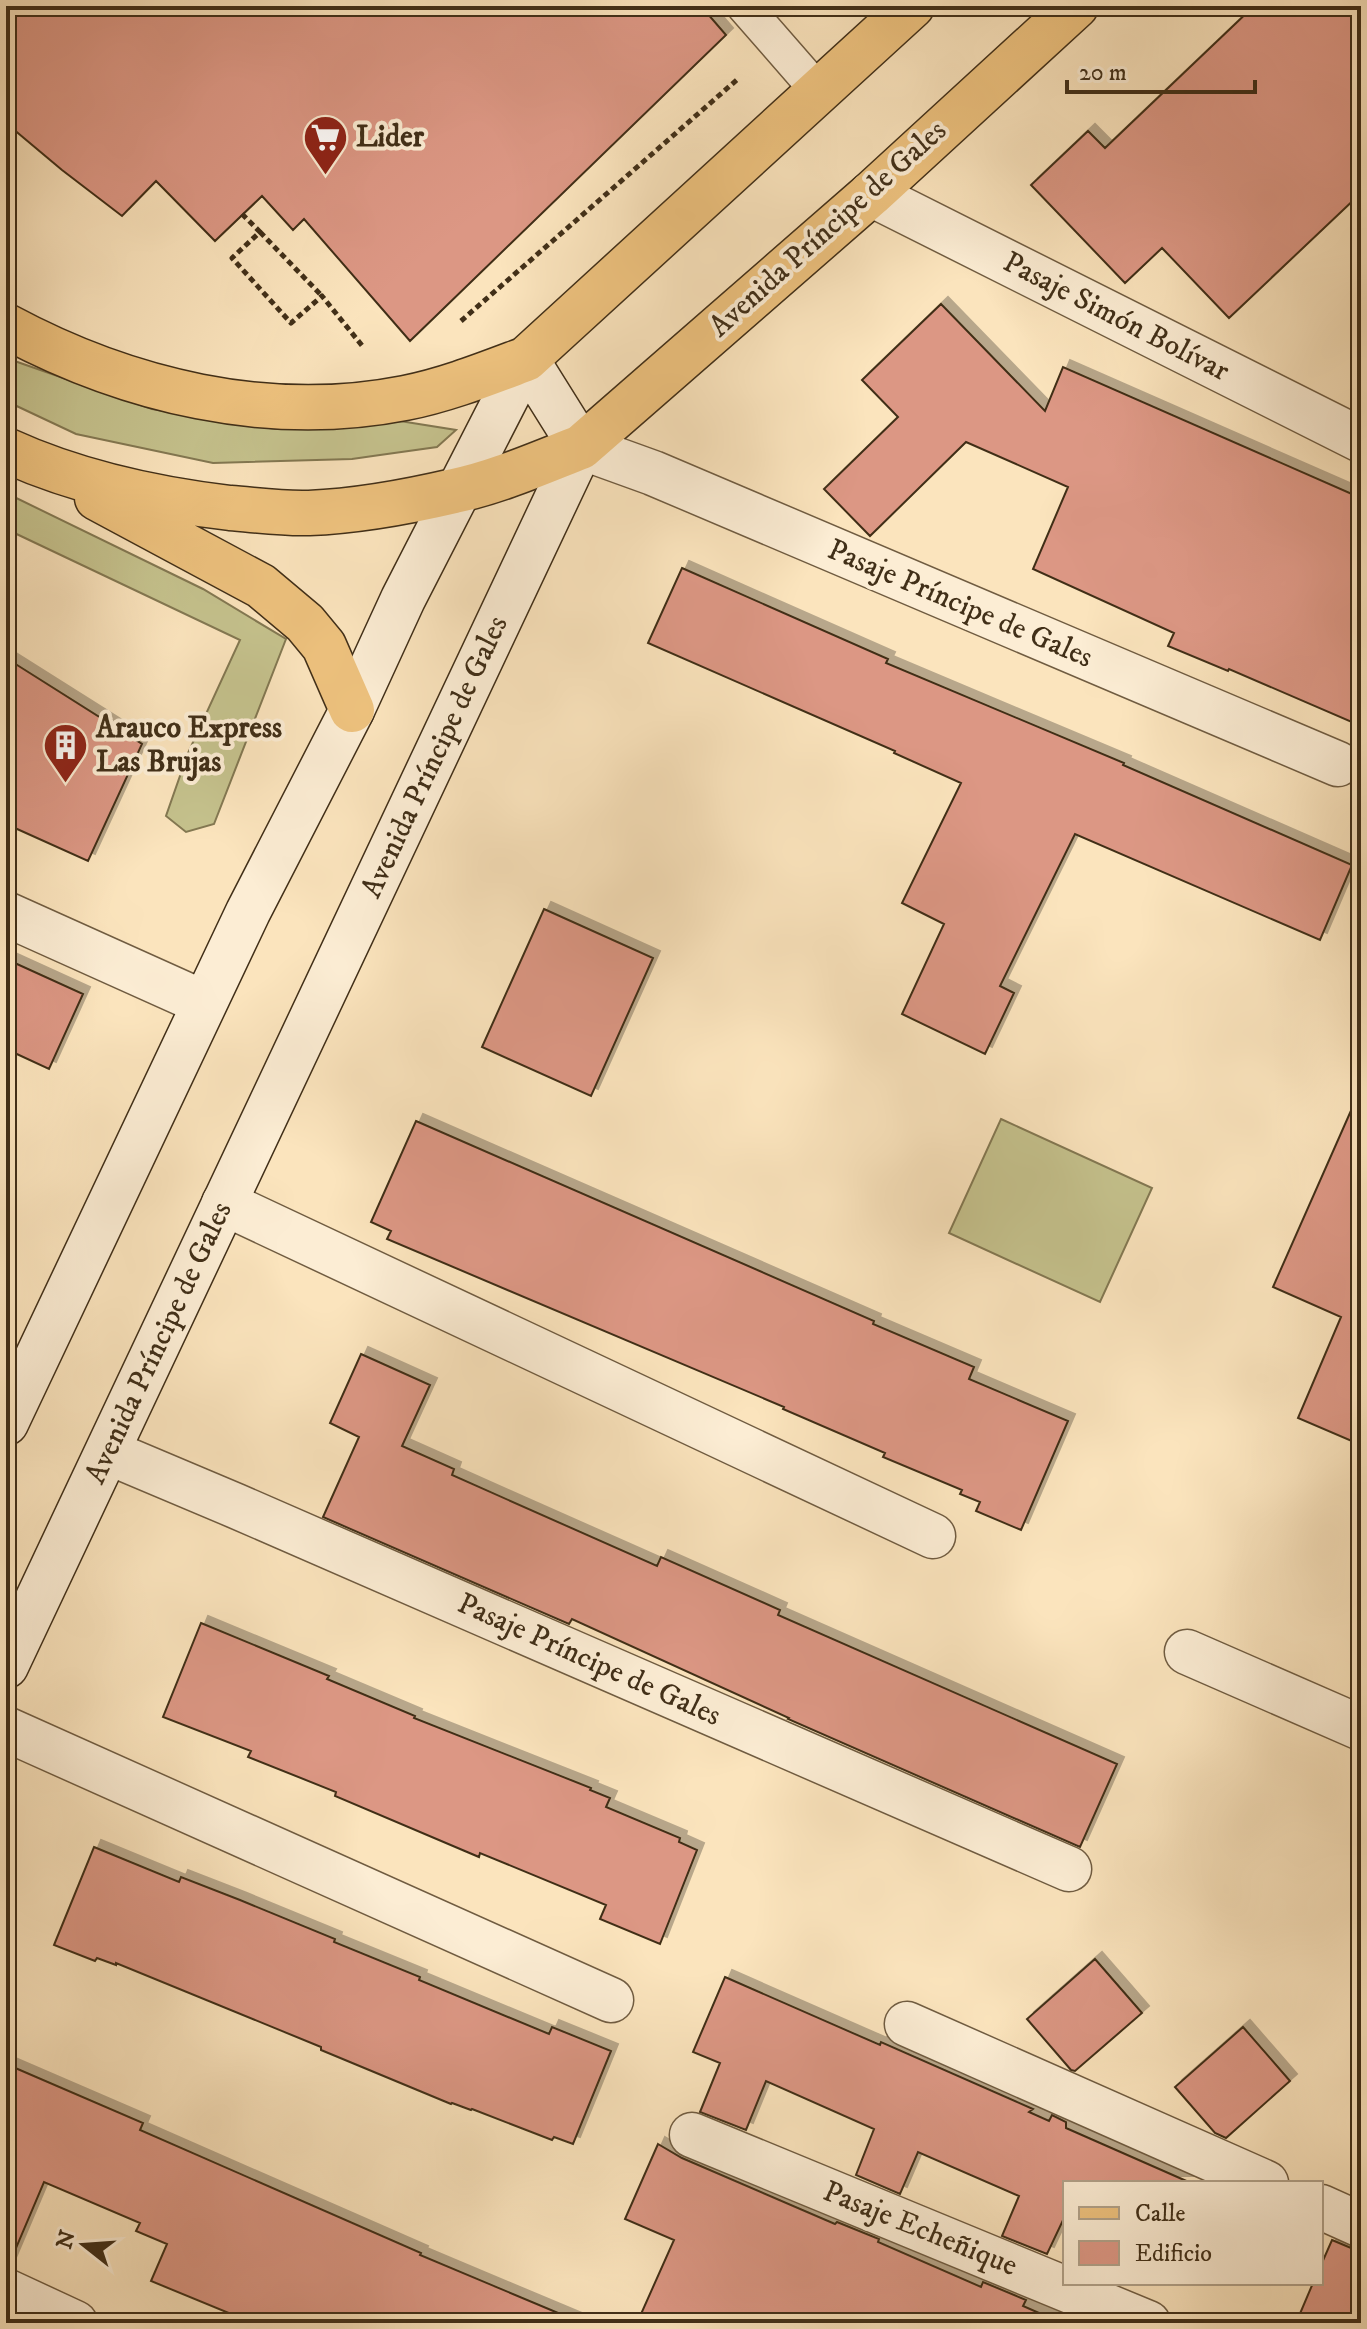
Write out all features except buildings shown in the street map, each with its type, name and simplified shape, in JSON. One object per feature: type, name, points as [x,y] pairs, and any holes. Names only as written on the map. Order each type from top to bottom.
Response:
[{"type":"main road","points":[[6,326],[119,374],[207,398],[257,406],[351,406],[405,398],[449,387],[526,359],[912,6]]},
{"type":"main road","name":"Avenida Príncipe de Gales","points":[[581,447],[871,194],[1076,6]]},
{"type":"main road","points":[[13,454],[92,482],[141,494],[208,505],[311,513],[382,505],[457,491],[581,447]]},
{"type":"main road","points":[[13,454],[261,586],[305,623],[324,646],[352,710]]},
{"type":"street","name":"Pasaje Simón Bolívar","points":[[871,194],[1361,440]]},
{"type":"street","points":[[526,359],[581,447]]},
{"type":"street","points":[[6,1423],[248,912],[526,359]]},
{"type":"street","name":"Pasaje Príncipe de Gales","points":[[581,447],[653,473],[1338,764]]},
{"type":"street","name":"Avenida Príncipe de Gales","points":[[6,1666],[581,447]]},
{"type":"street","points":[[6,914],[204,1003]]},
{"type":"street","points":[[224,1203],[933,1536]]},
{"type":"street","name":"Pasaje Príncipe de Gales","points":[[108,1452],[1069,1869]]},
{"type":"street","points":[[1187,1652],[1361,1728]]},
{"type":"street","points":[[6,1729],[611,2000]]},
{"type":"street","points":[[907,2024],[1261,2181]]},
{"type":"street","name":"Pasaje Echeñique","points":[[692,2135],[1148,2323]]},
{"type":"street","points":[[1323,2208],[1361,2225]]},
{"type":"street","points":[[6,2291],[75,2323]]},
{"type":"lane","points":[[744,6],[819,92]]},
{"type":"path","points":[[449,331],[777,44]]},
{"type":"path","points":[[242,214],[322,296],[405,398]]},
{"type":"path","points":[[260,232],[232,258],[291,323],[322,296]]},
{"type":"shaded area","points":[[6,358],[152,409],[275,429],[400,421],[456,430],[437,447],[352,459],[213,463],[76,434],[6,401]]},
{"type":"shaded area","points":[[6,493],[203,589],[286,639],[214,824],[186,832],[166,816],[188,753],[240,640],[6,529]]},
{"type":"shaded area","points":[[1001,1119],[1152,1188],[1100,1302],[949,1233]]},
{"type":"place","name":"Lider","points":[[325,176]]},
{"type":"place","name":"Arauco Express Las Brujas","points":[[65,784]]}]
